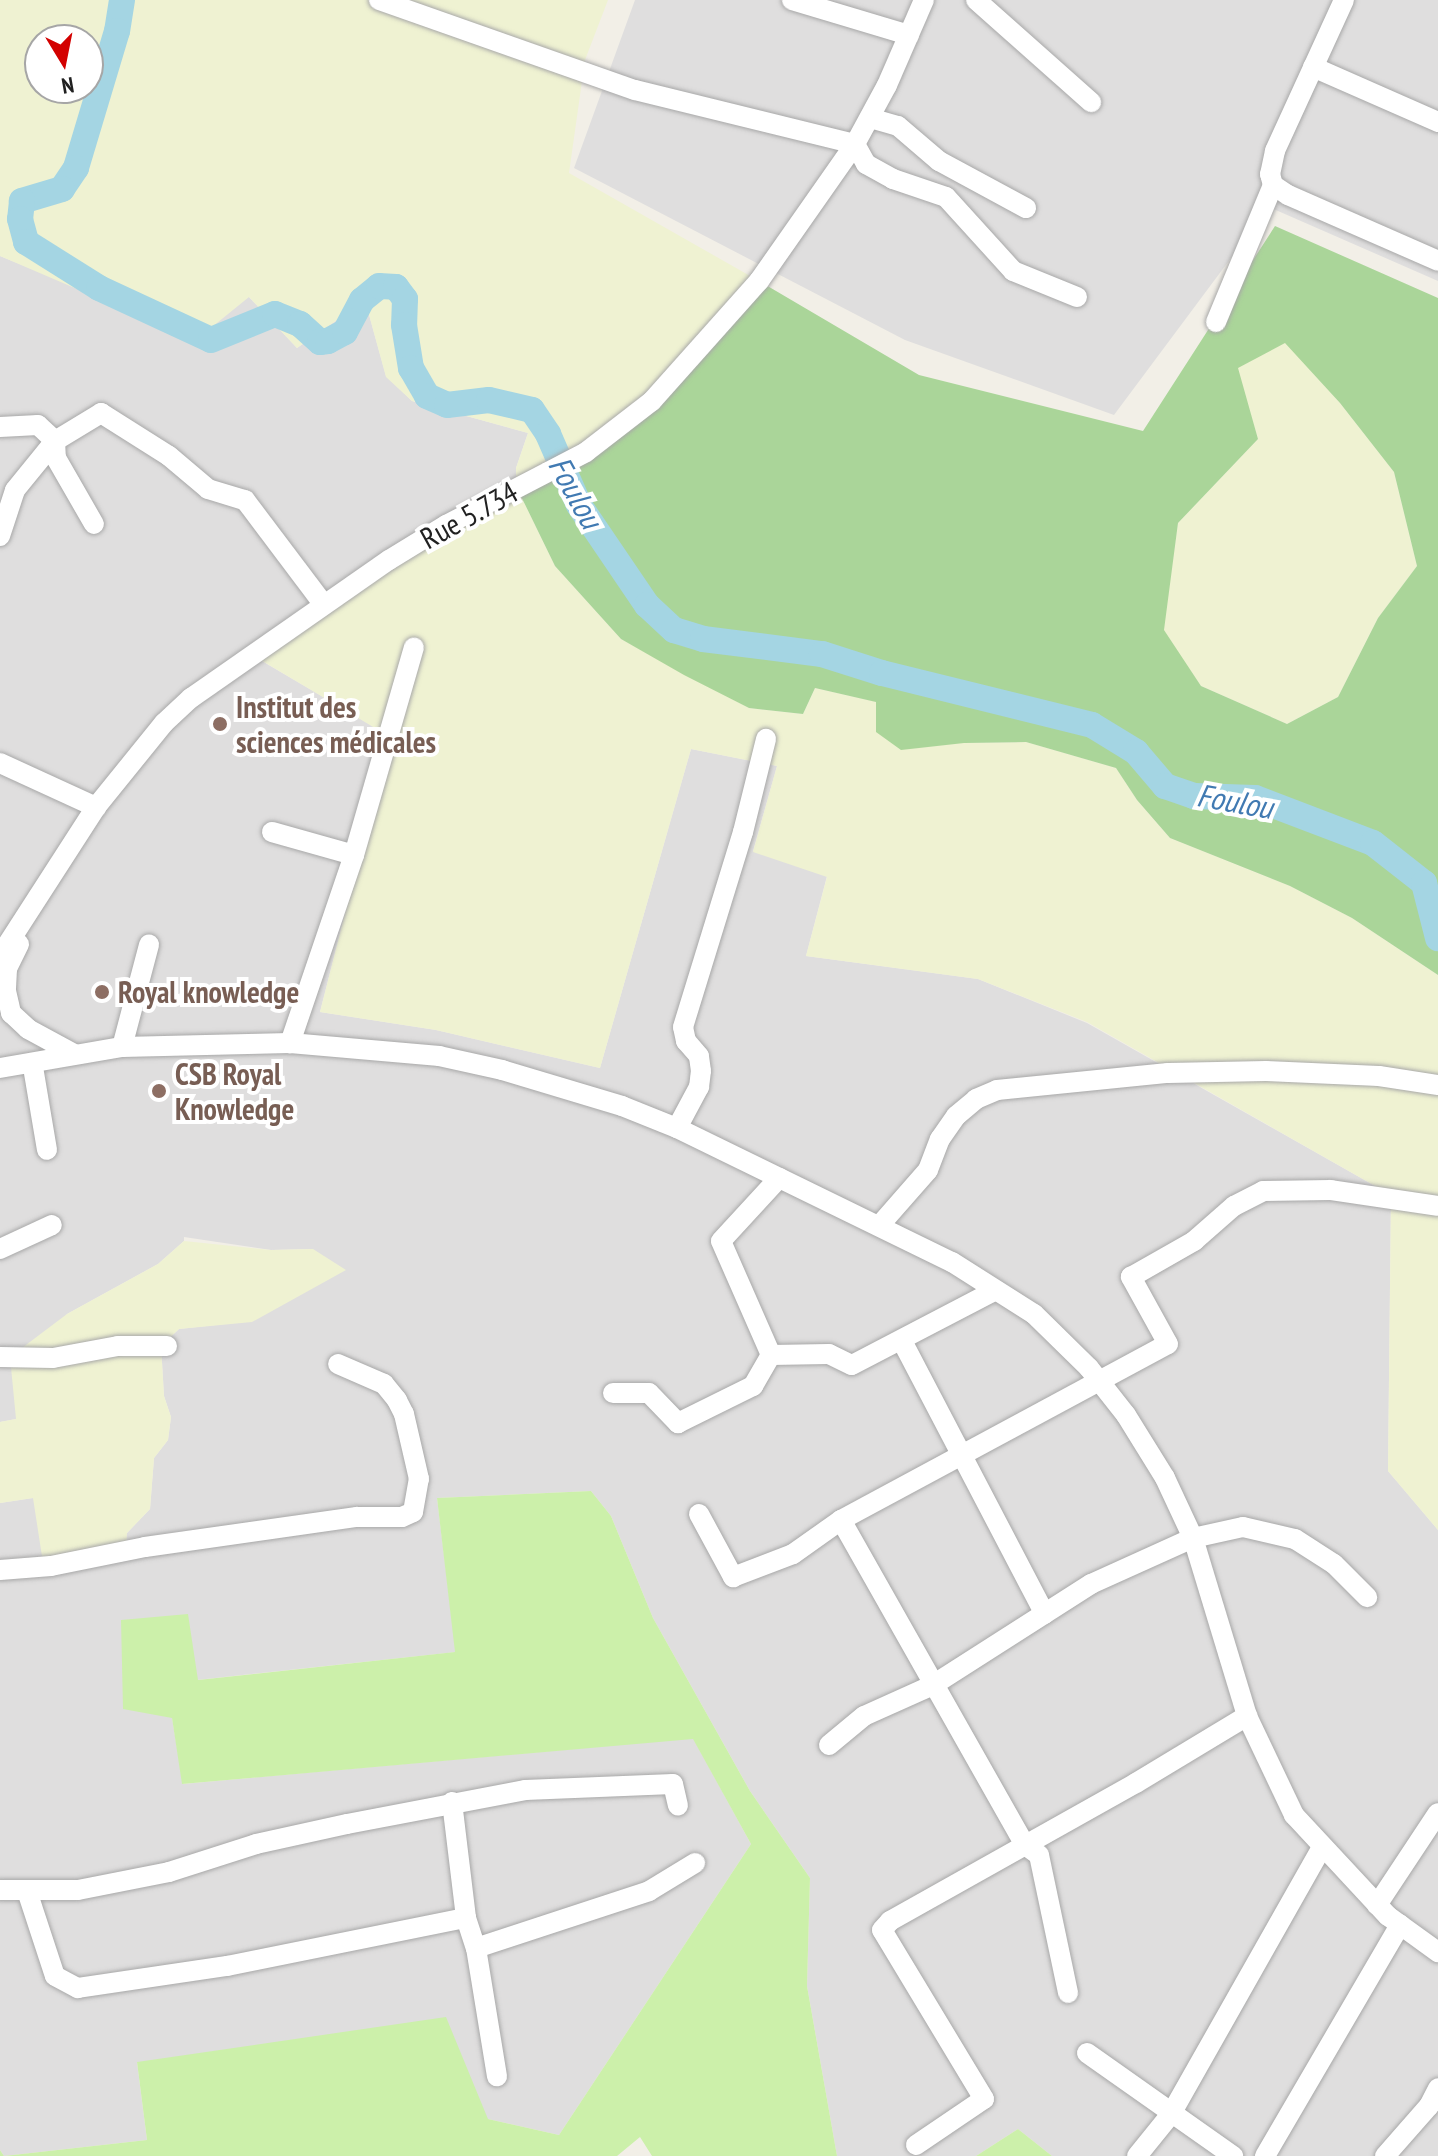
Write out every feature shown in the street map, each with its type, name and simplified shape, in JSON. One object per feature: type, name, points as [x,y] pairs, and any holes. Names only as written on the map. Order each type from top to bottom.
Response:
[{"type":"street","points":[[379,0],[635,90],[855,144],[866,164],[893,179],[946,197],[1013,271],[1077,297]]},
{"type":"street","points":[[792,0],[909,35]]},
{"type":"street","name":"Rue 5.734","points":[[0,956],[96,807],[164,723],[191,698],[446,525],[586,452],[652,401],[759,281],[855,144],[924,0]]},
{"type":"street","points":[[976,0],[1091,102]]},
{"type":"street","points":[[1216,322],[1273,185],[1270,174],[1275,151],[1344,0]]},
{"type":"street","points":[[1313,67],[1438,122]]},
{"type":"street","points":[[870,118],[898,126],[939,161],[1026,208]]},
{"type":"street","points":[[1273,185],[1288,195],[1438,261]]},
{"type":"street","points":[[0,536],[15,490],[55,441],[101,413],[169,456],[208,489],[245,500],[324,605]]},
{"type":"street","points":[[0,427],[38,425],[55,441],[56,458],[94,524]]},
{"type":"street","points":[[290,1043],[354,855],[414,647]]},
{"type":"street","points":[[677,1128],[699,1087],[701,1071],[699,1056],[686,1041],[683,1027],[743,832],[766,739]]},
{"type":"street","points":[[0,763],[96,807]]},
{"type":"street","points":[[272,832],[354,855]]},
{"type":"street","points":[[50,882],[7,969],[6,991],[11,1013],[66,1055]]},
{"type":"street","points":[[122,1047],[149,945]]},
{"type":"street","points":[[0,1068],[122,1047],[290,1043],[424,1054],[502,1070],[622,1106],[677,1128],[952,1262],[1034,1314],[1099,1381],[1126,1415],[1165,1478],[1193,1538],[1247,1716],[1294,1815],[1377,1905],[1438,1952]]},
{"type":"street","points":[[0,1078],[66,1055]]},
{"type":"street","points":[[33,1067],[47,1150]]},
{"type":"street","points":[[879,1226],[928,1170],[940,1139],[956,1116],[976,1099],[997,1090],[1168,1073],[1266,1071],[1379,1076],[1438,1085]]},
{"type":"street","points":[[771,1355],[721,1241],[779,1178]]},
{"type":"street","points":[[699,1514],[733,1577],[793,1554],[841,1520],[1168,1344],[1131,1277],[1194,1241],[1215,1220],[1263,1191],[1331,1190],[1438,1206]]},
{"type":"street","points":[[0,1249],[52,1225]]},
{"type":"street","points":[[771,1355],[829,1354],[852,1365],[996,1290]]},
{"type":"street","points":[[902,1341],[1045,1614]]},
{"type":"street","points":[[0,1357],[53,1358],[118,1346],[167,1346]]},
{"type":"street","points":[[613,1393],[649,1393],[678,1423],[753,1386],[771,1355]]},
{"type":"street","points":[[0,1570],[51,1566],[145,1547],[357,1517],[402,1517],[413,1512],[419,1479],[404,1414],[397,1400],[384,1384],[338,1364]]},
{"type":"street","points":[[841,1520],[1025,1845],[1039,1855],[1068,1993]]},
{"type":"street","points":[[829,1745],[864,1716],[933,1685],[1091,1584],[1193,1538],[1243,1527],[1295,1539],[1334,1564],[1367,1597]]},
{"type":"street","points":[[916,2145],[984,2099],[882,1930],[890,1921],[1247,1716]]},
{"type":"street","points":[[0,1890],[78,1890],[169,1872],[256,1844],[452,1802],[525,1790],[673,1784],[678,1805]]},
{"type":"street","points":[[452,1802],[466,1918],[476,1948],[497,2076]]},
{"type":"street","points":[[1377,1905],[1438,1813]]},
{"type":"street","points":[[1137,2156],[1171,2114],[1322,1847]]},
{"type":"street","points":[[476,1948],[649,1891],[695,1863]]},
{"type":"street","points":[[27,1891],[55,1976],[78,1988],[227,1966],[466,1918]]},
{"type":"street","points":[[1265,2156],[1400,1925]]},
{"type":"street","points":[[1087,2053],[1233,2156]]},
{"type":"street","points":[[1385,2156],[1429,2106],[1438,2088]]},
{"type":"shaded area","points":[[635,0],[1438,0],[1438,281],[1269,207],[1114,415],[905,340],[574,168]]},
{"type":"shaded area","points":[[0,256],[32,269],[249,297],[297,348],[347,313],[368,311],[386,376],[412,401],[528,433],[516,468],[517,488],[255,657],[390,736],[320,1012],[436,1030],[600,1068],[691,749],[777,766],[753,851],[827,876],[806,956],[978,979],[1087,1023],[1391,1195],[1388,1471],[1438,1530],[1438,2156],[1052,2156],[1018,2129],[976,2156],[837,2156],[807,1986],[810,1878],[750,1791],[653,1618],[611,1516],[591,1491],[437,1498],[456,1652],[197,1680],[172,1718],[183,1784],[693,1738],[751,1844],[559,2135],[488,2119],[137,2062],[147,2140],[4,2156],[0,2150],[0,1503],[33,1498],[127,1533],[150,1509],[154,1458],[168,1440],[171,1417],[164,1396],[161,1346],[179,1329],[252,1321],[312,1249],[271,1250],[184,1237],[184,1241],[158,1264],[67,1314],[16,1419],[0,1422]]},
{"type":"green space","points":[[0,0],[608,0],[585,60],[569,173],[759,281],[652,401],[517,488],[555,566],[621,639],[749,708],[803,714],[815,688],[877,702],[964,743],[1026,742],[1116,768],[1137,800],[1170,838],[1290,886],[1352,918],[1438,975],[1438,1530],[1388,1471],[1391,1195],[1087,1022],[978,979],[806,956],[827,877],[753,852],[777,766],[691,749],[600,1068],[436,1030],[320,1012],[390,737],[254,656],[516,488],[516,468],[528,433],[412,401],[386,377],[368,311],[347,313],[297,348],[249,297],[196,340],[0,256]]},
{"type":"green space","points":[[1275,226],[1438,298],[1438,975],[1352,918],[1290,886],[1170,838],[1137,800],[1116,768],[1026,742],[964,743],[901,750],[876,732],[876,702],[815,688],[803,714],[749,708],[684,675],[621,639],[555,566],[517,488],[620,428],[759,281],[919,375],[1143,431]],"holes":[[[1285,343],[1340,403],[1394,472],[1417,566],[1378,618],[1338,697],[1287,724],[1201,686],[1164,630],[1178,523],[1258,439],[1238,368]]]},
{"type":"green space","points":[[1285,342],[1340,403],[1394,472],[1417,566],[1378,618],[1338,697],[1287,724],[1201,686],[1163,631],[1178,523],[1258,439],[1237,368]]},
{"type":"green space","points":[[184,1241],[271,1250],[313,1249],[346,1270],[252,1322],[179,1329],[161,1346],[164,1396],[171,1417],[168,1440],[154,1458],[150,1509],[127,1533],[126,1551],[43,1563],[33,1498],[0,1503],[0,1422],[16,1419],[10,1357],[67,1314],[158,1264]]},
{"type":"green space","points":[[591,1491],[611,1516],[653,1618],[750,1791],[810,1878],[807,1986],[837,2156],[652,2156],[640,2137],[617,2156],[4,2156],[147,2140],[137,2062],[446,2017],[488,2119],[559,2135],[751,1844],[693,1739],[182,1784],[172,1718],[123,1709],[121,1620],[188,1614],[198,1680],[455,1652],[437,1498]]},
{"type":"green space","points":[[1018,2129],[1052,2156],[976,2156]]},
{"type":"waterway","name":"Foulou","points":[[122,0],[117,31],[76,168],[62,189],[22,201],[20,219],[26,242],[99,288],[211,340],[275,314],[300,324],[320,342],[328,341],[345,332],[362,300],[379,286],[396,287],[405,299],[404,325],[411,368],[427,396],[447,405],[489,400],[532,410],[548,434],[579,505],[647,605],[674,630],[703,639],[822,654],[882,673],[1092,725],[1136,752],[1165,786],[1194,796],[1255,798],[1373,843],[1424,883],[1438,938]]},
{"type":"place","name":"Institut des sciences médicales","points":[[220,724]]},
{"type":"place","name":"Royal knowledge","points":[[102,992]]},
{"type":"place","name":"CSB Royal Knowledge","points":[[159,1091]]}]
